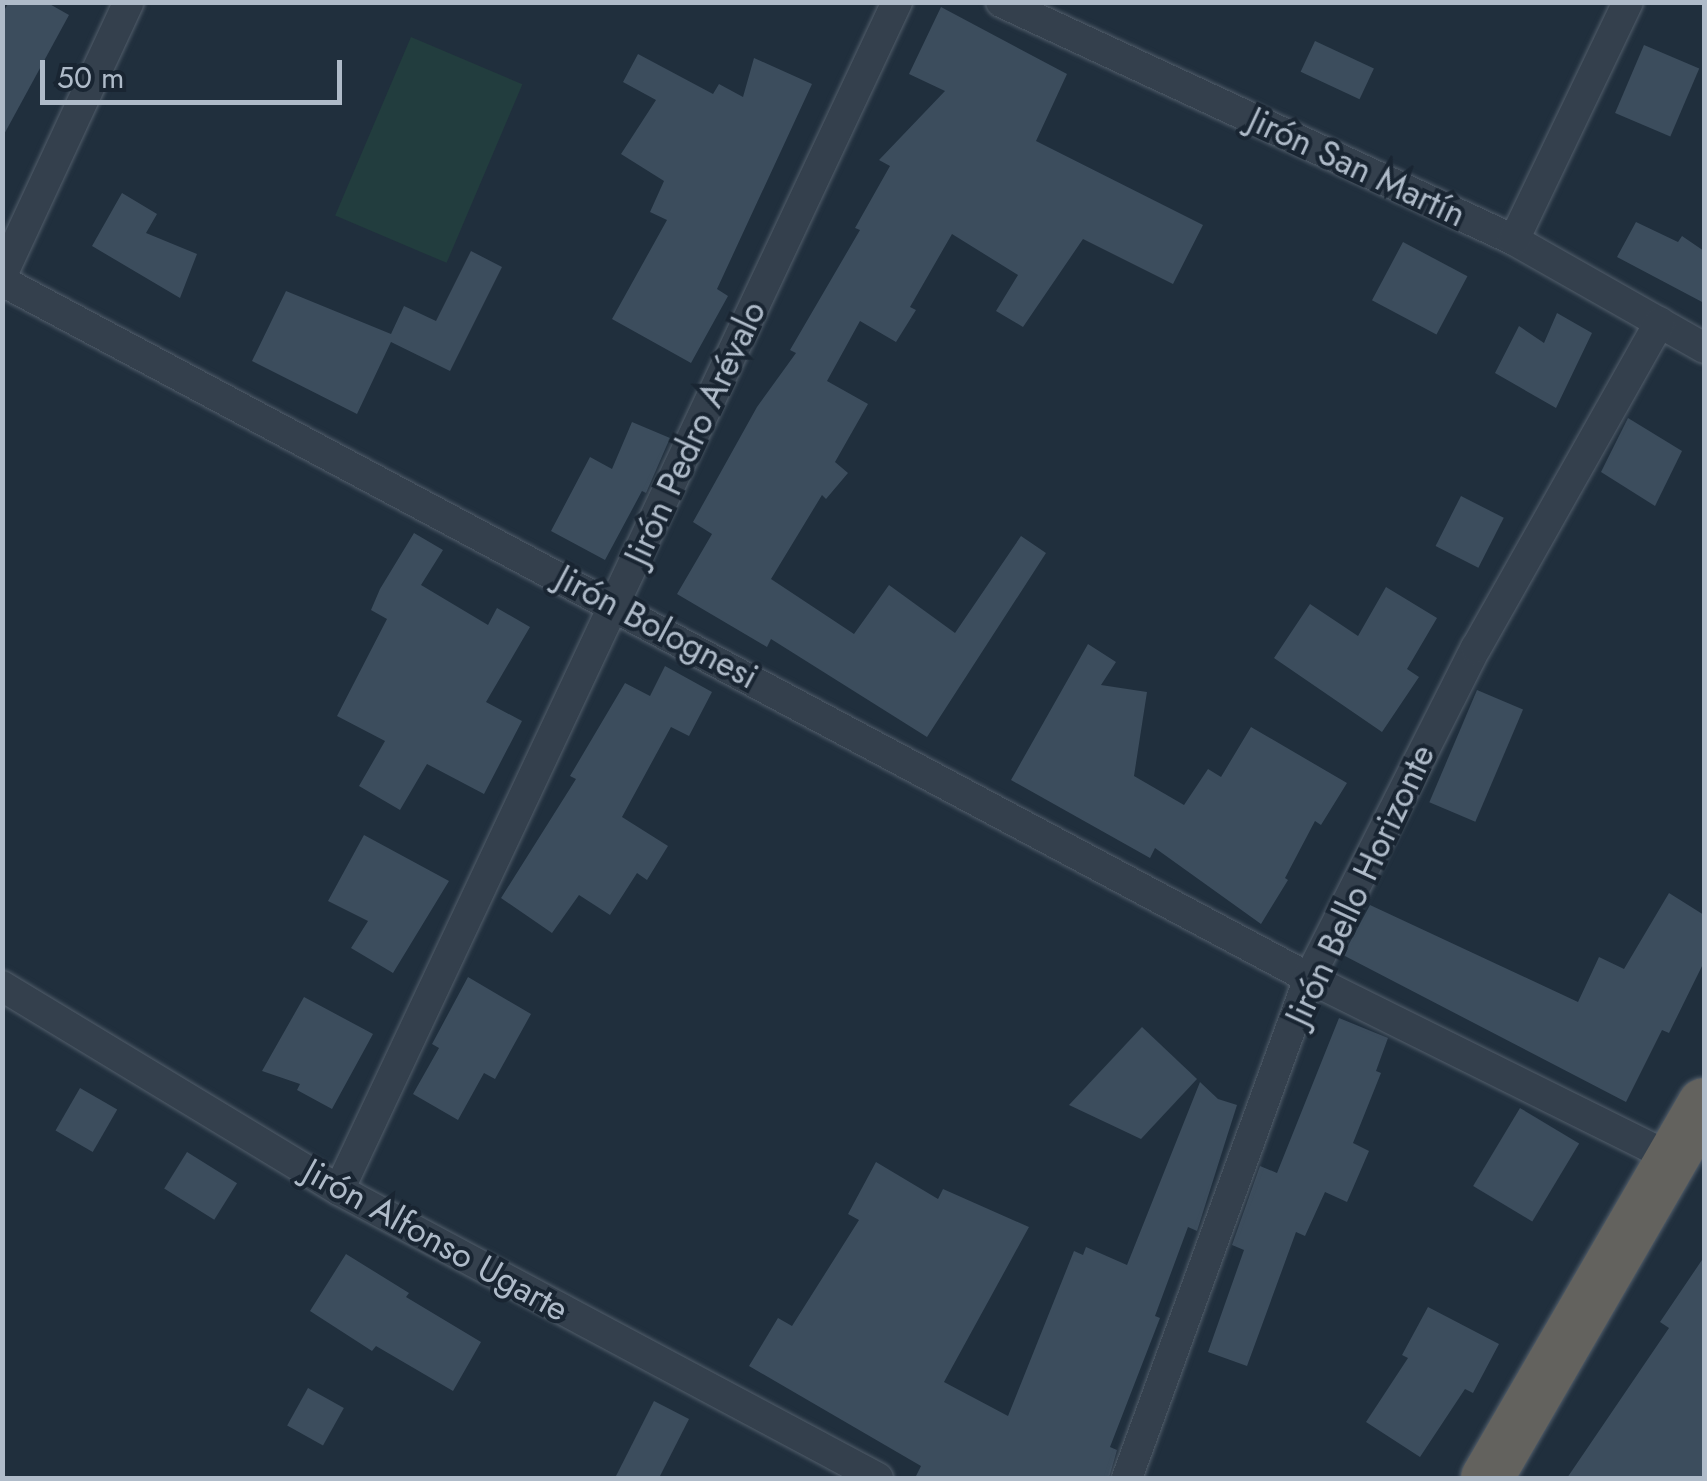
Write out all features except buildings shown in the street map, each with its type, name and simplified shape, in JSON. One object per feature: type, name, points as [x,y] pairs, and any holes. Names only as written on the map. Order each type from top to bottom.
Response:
[{"type":"highway","points":[[1500,1471],[1704,1104]]},
{"type":"street","points":[[2,278],[129,2]]},
{"type":"street","name":"Jirón Pedro Arévalo","points":[[339,1190],[897,2]]},
{"type":"street","name":"Jirón San Martín","points":[[1001,2],[1514,240],[1704,348]]},
{"type":"street","points":[[1514,240],[1628,2]]},
{"type":"street","name":"Jirón Bolognesi","points":[[2,278],[1309,978],[1673,1159]]},
{"type":"street","name":"Jirón Bello Horizonte","points":[[1128,1478],[1309,978],[1476,648],[1660,322]]},
{"type":"street","name":"Jirón Alfonso Ugarte","points":[[2,986],[339,1190],[878,1478]]},
{"type":"green space","points":[[411,37],[522,84],[447,263],[335,216]]}]
